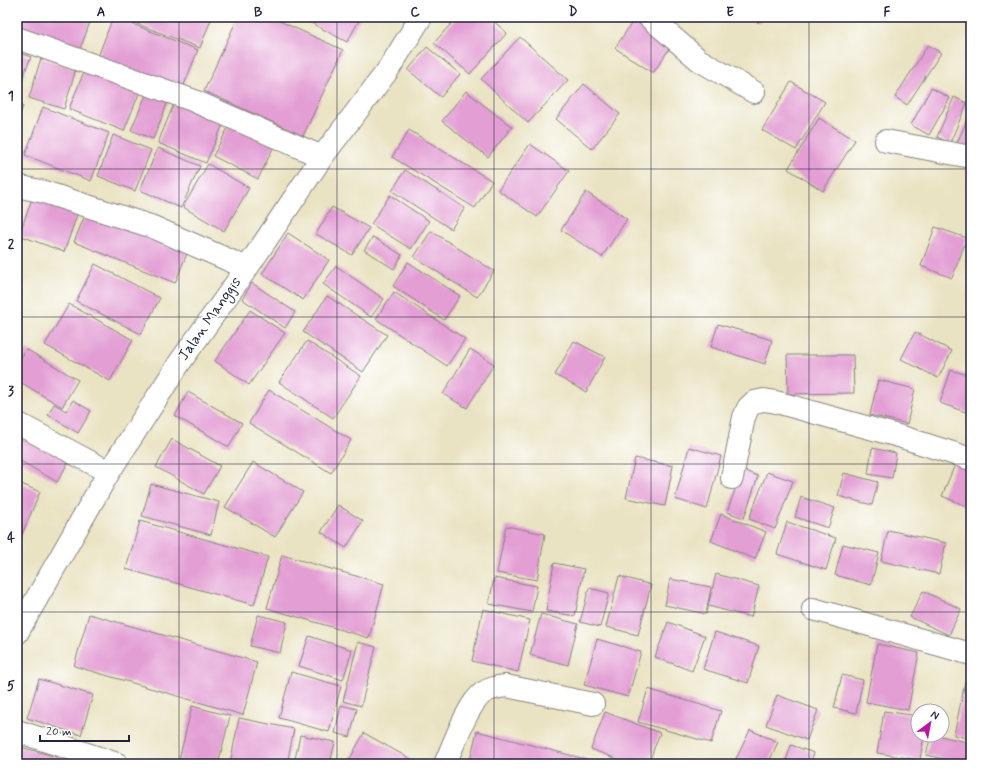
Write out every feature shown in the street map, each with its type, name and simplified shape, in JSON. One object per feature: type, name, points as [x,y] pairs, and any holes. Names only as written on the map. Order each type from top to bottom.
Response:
[{"type":"street","name":"Jalan Manggis","points":[[17,633],[109,472],[180,362],[247,268],[322,157],[388,70],[421,17]]},
{"type":"street","points":[[649,17],[699,60],[754,92]]},
{"type":"street","points":[[17,38],[192,100],[322,157]]},
{"type":"street","points":[[886,141],[971,157]]},
{"type":"street","points":[[17,186],[44,192],[153,227],[247,268]]},
{"type":"street","points":[[732,478],[744,417],[748,408],[754,402],[764,400],[902,437],[971,459]]},
{"type":"street","points":[[17,423],[109,472]]},
{"type":"street","points":[[813,609],[971,654]]},
{"type":"street","points":[[445,764],[471,706],[482,693],[495,687],[514,687],[593,704]]},
{"type":"street","points":[[17,731],[117,764]]},
{"type":"building","points":[[17,17],[92,17],[80,49],[17,28]]},
{"type":"building","points":[[113,17],[198,50],[180,95],[96,62]]},
{"type":"building","points":[[119,17],[212,17],[200,48]]},
{"type":"building","points":[[238,17],[271,17],[343,50],[303,136],[204,91]]},
{"type":"building","points":[[300,17],[361,17],[347,42]]},
{"type":"building","points":[[457,17],[489,17],[507,33],[470,74],[434,43]]},
{"type":"building","points":[[753,17],[764,17],[758,23]]},
{"type":"building","points":[[635,18],[673,43],[653,73],[615,48]]},
{"type":"building","points":[[520,37],[568,80],[528,123],[481,79]]},
{"type":"building","points":[[928,45],[941,53],[907,105],[895,97]]},
{"type":"building","points":[[427,47],[460,74],[441,97],[408,70]]},
{"type":"building","points":[[17,52],[31,57],[17,91]]},
{"type":"building","points":[[41,58],[76,69],[64,109],[29,98]]},
{"type":"building","points":[[85,69],[140,91],[124,131],[69,109]]},
{"type":"building","points":[[791,82],[825,102],[796,150],[762,130]]},
{"type":"building","points":[[584,84],[620,114],[592,149],[556,119]]},
{"type":"building","points":[[931,88],[950,98],[929,135],[911,125]]},
{"type":"building","points":[[148,90],[169,99],[153,139],[131,130]]},
{"type":"building","points":[[466,91],[512,127],[488,157],[442,121]]},
{"type":"building","points":[[954,97],[967,103],[950,143],[937,137]]},
{"type":"building","points":[[175,101],[224,122],[206,163],[158,143]]},
{"type":"building","points":[[17,103],[23,106],[17,122]]},
{"type":"building","points":[[43,107],[109,133],[91,181],[25,155]]},
{"type":"building","points":[[971,111],[971,149],[957,143]]},
{"type":"building","points":[[819,118],[855,140],[823,191],[788,169]]},
{"type":"building","points":[[231,122],[275,144],[258,179],[213,156]]},
{"type":"building","points":[[409,130],[492,181],[475,208],[392,157]]},
{"type":"building","points":[[113,135],[151,150],[135,191],[98,176]]},
{"type":"building","points":[[530,144],[569,171],[537,217],[498,190]]},
{"type":"building","points":[[158,148],[200,166],[181,208],[140,190]]},
{"type":"building","points":[[208,164],[249,188],[224,231],[183,207]]},
{"type":"building","points":[[405,170],[465,208],[451,229],[392,191]]},
{"type":"building","points":[[586,192],[627,219],[602,257],[561,230]]},
{"type":"building","points":[[390,195],[429,221],[411,249],[371,224]]},
{"type":"building","points":[[33,196],[78,212],[64,252],[19,235]]},
{"type":"building","points":[[332,207],[369,228],[352,255],[316,234]]},
{"type":"building","points":[[87,210],[188,251],[175,283],[74,242]]},
{"type":"building","points":[[935,227],[967,238],[952,278],[921,266]]},
{"type":"building","points":[[431,231],[494,271],[477,297],[414,257]]},
{"type":"building","points":[[288,233],[329,260],[303,300],[262,274]]},
{"type":"building","points":[[373,237],[402,255],[394,269],[364,250]]},
{"type":"building","points":[[408,262],[460,296],[444,320],[393,286]]},
{"type":"building","points":[[95,264],[160,298],[141,334],[76,301]]},
{"type":"building","points":[[336,266],[384,299],[371,317],[323,284]]},
{"type":"building","points":[[252,283],[295,312],[285,328],[242,299]]},
{"type":"building","points":[[394,292],[465,339],[447,366],[376,319]]},
{"type":"building","points":[[327,296],[387,335],[363,372],[303,332]]},
{"type":"building","points":[[69,304],[133,340],[110,381],[45,345]]},
{"type":"building","points":[[250,310],[285,333],[249,385],[215,361]]},
{"type":"building","points":[[718,324],[772,340],[765,364],[711,347]]},
{"type":"building","points":[[915,332],[952,351],[938,378],[901,359]]},
{"type":"building","points":[[307,341],[361,376],[333,418],[279,382]]},
{"type":"building","points":[[574,341],[605,357],[586,392],[555,375]]},
{"type":"building","points":[[26,349],[78,380],[62,407],[17,380],[17,365]]},
{"type":"building","points":[[470,349],[494,364],[467,408],[443,394]]},
{"type":"building","points":[[787,355],[853,355],[854,393],[788,394]]},
{"type":"building","points":[[951,370],[971,376],[971,414],[940,403]]},
{"type":"building","points":[[878,380],[915,389],[907,424],[870,415]]},
{"type":"building","points":[[269,390],[351,440],[331,473],[249,423]]},
{"type":"building","points":[[188,392],[242,423],[229,447],[175,416]]},
{"type":"building","points":[[73,400],[91,411],[78,433],[48,415],[54,404],[66,411]]},
{"type":"building","points":[[17,428],[71,458],[57,482],[17,459]]},
{"type":"building","points":[[172,439],[220,466],[204,494],[156,467]]},
{"type":"building","points":[[689,447],[721,456],[707,509],[675,499]]},
{"type":"building","points":[[872,448],[896,453],[892,478],[868,474]]},
{"type":"building","points":[[635,458],[673,466],[665,506],[626,498]]},
{"type":"building","points":[[253,462],[303,492],[275,537],[225,507]]},
{"type":"building","points":[[956,462],[971,468],[971,508],[942,496]]},
{"type":"building","points":[[742,470],[758,476],[744,518],[727,512]]},
{"type":"building","points":[[767,472],[793,481],[775,529],[749,519]]},
{"type":"building","points":[[844,473],[878,482],[872,505],[838,496]]},
{"type":"building","points":[[17,482],[40,492],[17,546]]},
{"type":"building","points":[[151,484],[219,502],[211,535],[142,516]]},
{"type":"building","points":[[801,497],[835,508],[828,528],[795,517]]},
{"type":"building","points":[[338,505],[363,521],[346,548],[321,532]]},
{"type":"building","points":[[721,514],[766,532],[755,559],[711,541]]},
{"type":"building","points":[[140,521],[268,557],[254,605],[126,569]]},
{"type":"building","points":[[787,522],[836,538],[826,570],[777,554]]},
{"type":"building","points":[[506,526],[545,534],[537,580],[497,573]]},
{"type":"building","points":[[888,530],[946,543],[939,574],[881,561]]},
{"type":"building","points":[[843,544],[879,553],[871,585],[835,575]]},
{"type":"building","points":[[282,555],[384,584],[369,638],[267,608]]},
{"type":"building","points":[[554,563],[584,569],[575,616],[546,611]]},
{"type":"building","points":[[716,574],[759,586],[751,617],[708,606]]},
{"type":"building","points":[[619,576],[651,585],[638,635],[606,627]]},
{"type":"building","points":[[494,578],[537,586],[532,612],[489,604]]},
{"type":"building","points":[[670,579],[711,587],[706,614],[665,605]]},
{"type":"building","points":[[589,588],[609,593],[600,627],[580,622]]},
{"type":"building","points":[[923,591],[961,609],[949,635],[910,617]]},
{"type":"building","points":[[483,609],[530,620],[518,672],[472,661]]},
{"type":"building","points":[[89,614],[257,662],[243,715],[74,666]]},
{"type":"building","points":[[541,614],[578,624],[568,665],[530,655]]},
{"type":"building","points":[[258,615],[287,622],[280,653],[250,646]]},
{"type":"building","points":[[668,622],[705,636],[692,671],[655,657]]},
{"type":"building","points":[[715,632],[759,646],[748,683],[703,669]]},
{"type":"building","points":[[309,636],[352,650],[343,680],[299,666]]},
{"type":"building","points":[[597,639],[641,652],[628,697],[584,685]]},
{"type":"building","points":[[358,642],[376,647],[361,706],[343,701]]},
{"type":"building","points":[[877,644],[919,653],[908,710],[866,702]]},
{"type":"building","points":[[291,672],[341,686],[329,732],[279,718]]},
{"type":"building","points":[[842,675],[863,680],[856,713],[834,708]]},
{"type":"building","points":[[39,679],[93,695],[81,735],[27,718]]},
{"type":"building","points":[[965,682],[971,683],[971,739],[954,735]]},
{"type":"building","points":[[648,689],[721,711],[711,743],[638,722]]},
{"type":"building","points":[[777,695],[818,710],[807,740],[766,725]]},
{"type":"building","points":[[341,705],[357,709],[350,737],[335,733]]},
{"type":"building","points":[[192,706],[230,716],[218,764],[178,764]]},
{"type":"building","points":[[884,711],[910,715],[910,743],[923,743],[920,760],[877,753]]},
{"type":"building","points":[[605,712],[660,733],[648,764],[630,764],[591,749]]},
{"type":"building","points":[[239,718],[294,729],[287,764],[230,764]]},
{"type":"building","points":[[750,730],[778,742],[768,764],[746,764],[736,759]]},
{"type":"building","points":[[477,731],[593,761],[592,764],[469,764]]},
{"type":"building","points":[[364,733],[396,751],[420,764],[347,764]]},
{"type":"building","points":[[300,735],[335,742],[330,764],[294,764]]},
{"type":"building","points":[[950,738],[971,743],[971,764],[926,755],[929,743],[950,743]]},
{"type":"building","points":[[791,745],[814,753],[810,764],[785,764]]},
{"type":"building","points":[[17,746],[57,757],[55,764],[17,764]]}]
